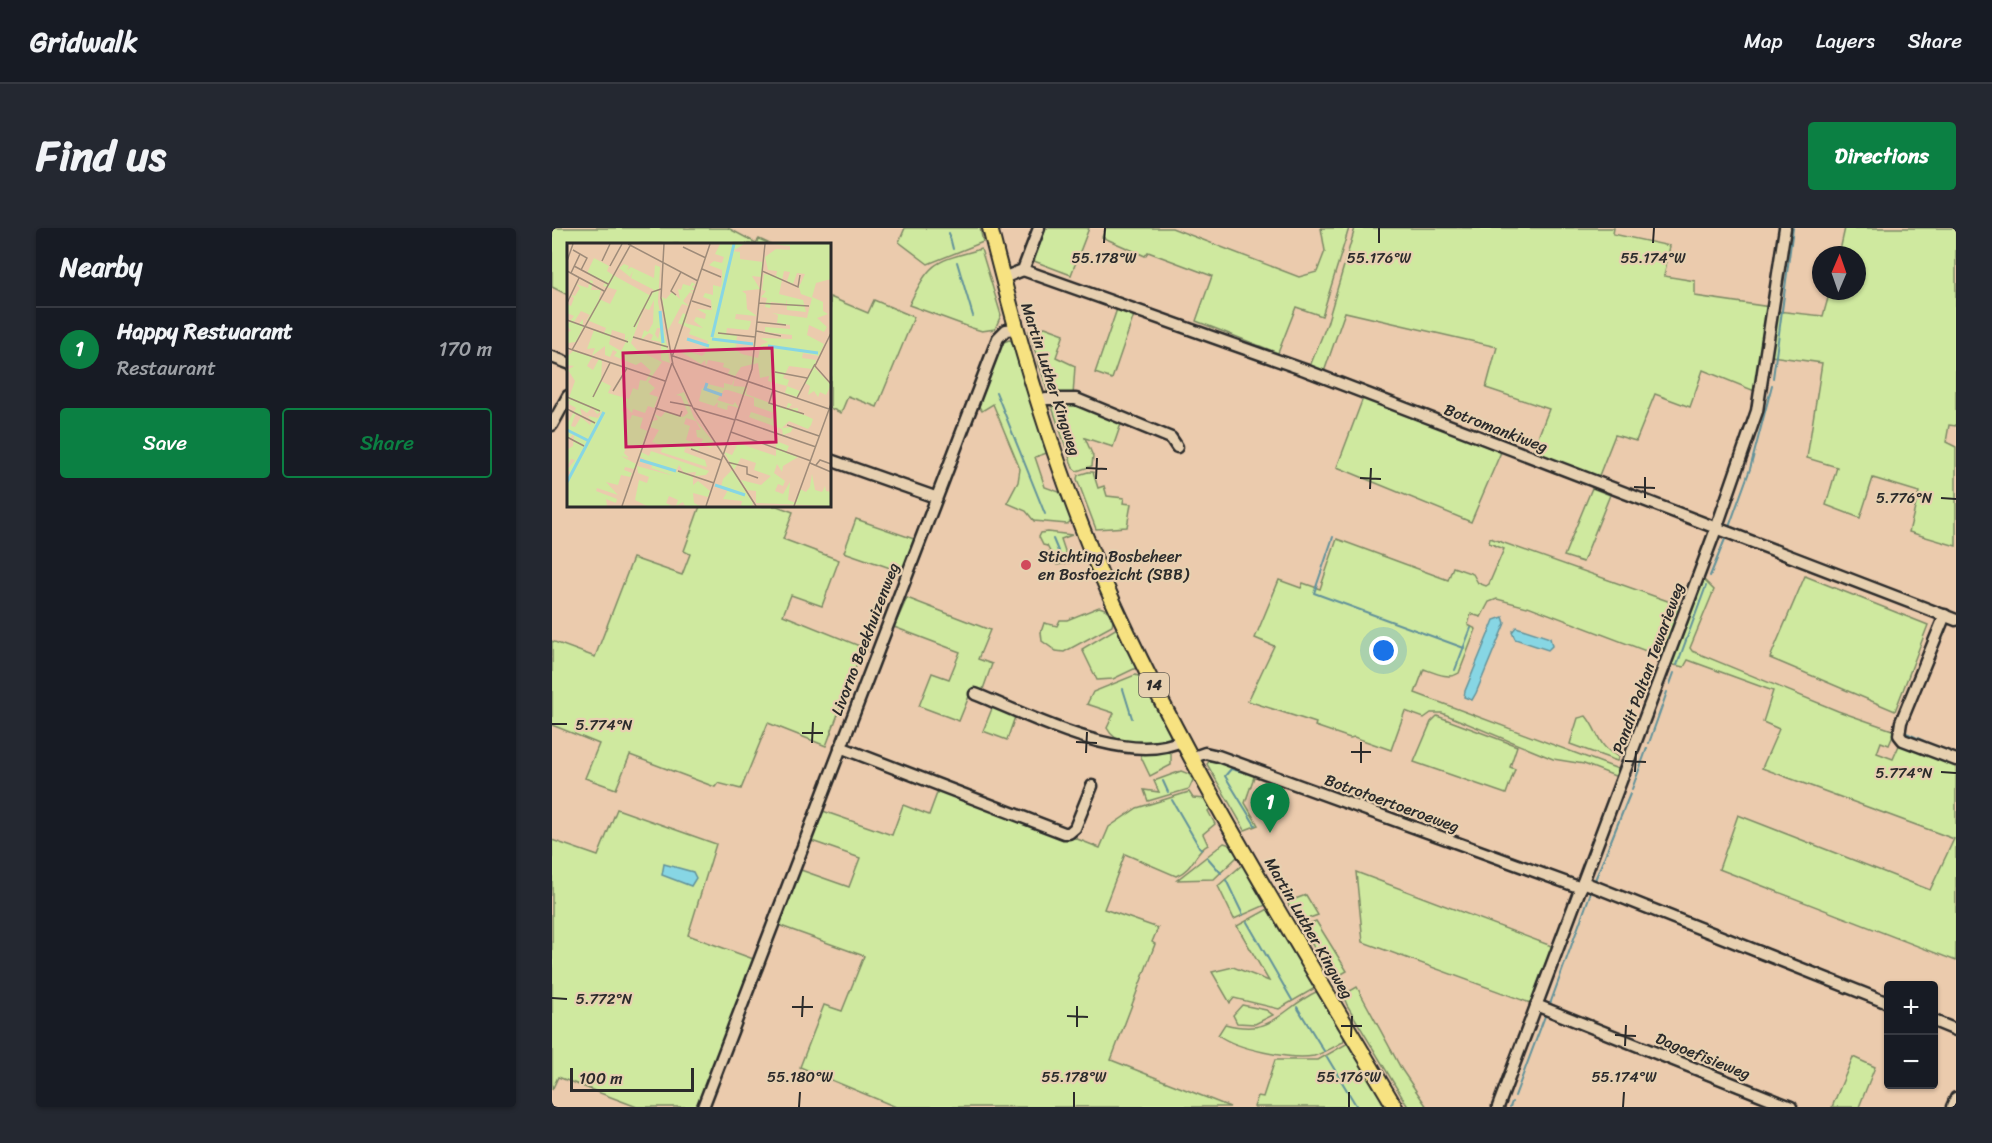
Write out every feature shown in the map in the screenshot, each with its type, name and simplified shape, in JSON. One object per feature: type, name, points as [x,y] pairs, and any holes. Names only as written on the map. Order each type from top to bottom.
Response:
[{"type":"main road","name":"Martin Luther Kingweg","points":[[990,228],[1016,329],[1046,424],[1109,592],[1191,758],[1395,1107]]},
{"type":"street","points":[[1003,278],[1023,270],[1039,228]]},
{"type":"street","name":"Pandit Paltan Tewarieweg","points":[[1498,1107],[1716,529],[1757,411],[1785,228]]},
{"type":"street","name":"Botromankiweg","points":[[1023,270],[1305,370],[1956,620]]},
{"type":"street","name":"Livorno Beekhuizenweg","points":[[704,1107],[935,497],[998,338],[1006,330],[1016,329]]},
{"type":"street","points":[[552,357],[567,363]]},
{"type":"street","points":[[552,425],[567,398]]},
{"type":"street","points":[[1046,399],[1076,399],[1171,438],[1178,447]]},
{"type":"street","points":[[831,460],[935,497]]},
{"type":"street","points":[[1945,615],[1901,722],[1899,735],[1903,740],[1956,760]]},
{"type":"street","points":[[975,694],[1117,747],[1168,747],[1183,740]]},
{"type":"street","points":[[840,747],[1069,833],[1075,828],[1092,786]]},
{"type":"street","name":"Botrotoertoeroeweg","points":[[1191,758],[1205,753],[1218,756],[1582,885],[1884,1001]]},
{"type":"street","name":"Dagoefisieweg","points":[[1536,1005],[1791,1107]]},
{"type":"street","points":[[1938,1023],[1956,1030]]},
{"type":"street","points":[[1952,1107],[1956,1098]]},
{"type":"green space","points":[[552,228],[728,228],[756,243],[567,243],[567,294],[552,287]]},
{"type":"green space","points":[[905,228],[980,228],[983,242],[928,264],[899,242]]},
{"type":"green space","points":[[1046,228],[1089,228],[1071,275],[1034,261]]},
{"type":"green space","points":[[1106,228],[1172,228],[1299,277],[1317,272],[1325,251],[1321,228],[1349,228],[1322,316],[1296,307],[1278,353],[1196,321],[1212,276],[1148,252],[1145,256],[1102,237]]},
{"type":"green space","points":[[1355,228],[1614,228],[1613,234],[1670,246],[1664,276],[1695,281],[1695,296],[1770,307],[1757,392],[1703,370],[1690,407],[1655,394],[1636,441],[1615,435],[1598,478],[1532,453],[1549,409],[1486,388],[1497,347],[1345,312],[1324,372],[1310,366],[1327,324]]},
{"type":"green space","points":[[1845,228],[1956,228],[1956,426],[1949,425],[1946,442],[1956,447],[1956,546],[1909,532],[1919,492],[1873,478],[1860,518],[1826,505],[1837,467],[1807,458],[1822,363],[1771,356],[1777,311],[1823,316],[1827,300],[1866,300],[1866,246],[1841,246]]},
{"type":"green space","points":[[759,239],[768,243],[756,243]]},
{"type":"green space","points":[[981,249],[1001,315],[995,329],[982,331],[909,305],[923,279],[936,265],[953,257]]},
{"type":"green space","points":[[831,297],[868,313],[874,300],[914,317],[877,407],[848,396],[841,413],[831,408]]},
{"type":"green space","points":[[1118,306],[1135,312],[1112,379],[1095,373]]},
{"type":"green space","points":[[1045,327],[1064,334],[1056,357],[1075,366],[1073,396],[1048,393],[1029,331]]},
{"type":"green space","points":[[1009,340],[1016,342],[1047,453],[1035,457],[1045,487],[1062,493],[1072,520],[1067,524],[1034,521],[1026,511],[1007,503],[1018,482],[1020,469],[993,404],[982,411],[977,404],[1001,343]]},
{"type":"green space","points":[[1363,398],[1501,452],[1471,522],[1337,467]]},
{"type":"green space","points":[[1061,399],[1122,421],[1113,447],[1085,438],[1093,456],[1092,466],[1077,471],[1073,468],[1050,401]]},
{"type":"green space","points":[[1093,472],[1098,488],[1104,486],[1107,496],[1124,498],[1123,503],[1131,504],[1127,527],[1096,529],[1077,479],[1078,475]]},
{"type":"green space","points":[[1592,488],[1610,495],[1583,562],[1564,556]]},
{"type":"green space","points":[[700,507],[780,507],[793,512],[783,539],[839,560],[822,606],[791,595],[783,615],[867,649],[861,653],[826,746],[768,723],[741,789],[718,783],[715,787],[630,755],[616,789],[585,778],[599,744],[552,725],[552,641],[595,657],[633,558],[682,575],[690,554],[684,551]]},
{"type":"green space","points":[[856,519],[914,539],[902,572],[844,552]]},
{"type":"green space","points":[[1041,533],[1072,535],[1061,539],[1069,563],[1057,565],[1047,546],[1043,545],[1039,537]]},
{"type":"green space","points":[[1490,538],[1682,607],[1664,654],[1659,656],[1528,606],[1497,599],[1489,602],[1481,617],[1471,614],[1468,625],[1476,629],[1459,673],[1446,676],[1424,669],[1415,693],[1618,769],[1621,771],[1620,778],[1584,764],[1553,759],[1442,713],[1431,713],[1424,718],[1405,711],[1391,750],[1354,737],[1350,738],[1315,726],[1316,723],[1248,701],[1274,646],[1255,638],[1279,580],[1301,588],[1303,583],[1320,589],[1337,539],[1448,580],[1453,567],[1473,574],[1478,583],[1486,586],[1489,584],[1504,549],[1489,543]]},
{"type":"green space","points":[[1805,576],[1928,625],[1895,711],[1770,658]]},
{"type":"green space","points":[[1704,580],[1714,590],[1690,648],[1692,651],[1838,711],[1895,731],[1889,745],[1881,742],[1877,753],[1893,759],[1901,741],[1956,763],[1956,961],[1719,869],[1738,815],[1930,890],[1954,839],[1762,768],[1779,729],[1763,722],[1773,691],[1688,660],[1684,667],[1674,665],[1670,661]]},
{"type":"green space","points":[[907,598],[990,630],[978,659],[992,664],[982,692],[972,689],[959,721],[919,706],[932,673],[949,679],[960,652],[894,627]]},
{"type":"green space","points":[[1099,607],[1110,614],[1112,626],[1064,652],[1056,651],[1042,641],[1041,632],[1044,623],[1057,626],[1060,620],[1067,620]]},
{"type":"green space","points":[[1117,628],[1137,665],[1136,668],[1113,679],[1097,680],[1082,649]]},
{"type":"green space","points":[[1135,675],[1145,678],[1171,733],[1169,742],[1134,744],[1118,740],[1107,728],[1114,713],[1087,704],[1093,692]]},
{"type":"green space","points":[[993,706],[1017,711],[1007,740],[983,731]]},
{"type":"green space","points":[[1437,716],[1517,746],[1510,767],[1515,769],[1506,794],[1414,762],[1431,722]]},
{"type":"green space","points":[[1586,716],[1602,744],[1619,757],[1617,761],[1570,744],[1578,718]]},
{"type":"green space","points":[[1141,750],[1166,750],[1171,753],[1171,765],[1150,776],[1141,757]]},
{"type":"green space","points":[[1212,758],[1255,774],[1245,803],[1258,825],[1245,830],[1207,764]]},
{"type":"green space","points":[[1181,771],[1189,774],[1193,780],[1189,789],[1148,801],[1144,790],[1159,792],[1154,781]]},
{"type":"green space","points":[[940,785],[1100,848],[1109,827],[1137,808],[1189,792],[1193,798],[1207,799],[1211,808],[1208,811],[1215,824],[1203,834],[1208,845],[1200,851],[1191,865],[1176,876],[1125,854],[1104,909],[1158,928],[1152,942],[1155,944],[1111,1060],[1230,1107],[896,1107],[800,1067],[824,1005],[842,1011],[864,956],[778,925],[798,869],[849,887],[860,858],[809,840],[820,810],[892,835],[903,805],[929,815]]},
{"type":"green space","points":[[617,809],[716,844],[688,935],[756,960],[701,1107],[637,1107],[558,1077],[552,1090],[552,840],[598,856]]},
{"type":"green space","points":[[1224,843],[1234,846],[1238,856],[1214,879],[1177,880]]},
{"type":"green space","points":[[1242,865],[1245,865],[1268,904],[1234,919],[1218,886]]},
{"type":"green space","points":[[1356,872],[1554,947],[1533,1004],[1363,942]]},
{"type":"green space","points":[[1306,895],[1318,915],[1298,922],[1287,902]]},
{"type":"green space","points":[[1270,908],[1315,988],[1279,1009],[1234,998],[1230,1003],[1212,972],[1233,967],[1269,981],[1237,926]]},
{"type":"green space","points":[[1316,921],[1347,971],[1333,979],[1304,931],[1304,926]]},
{"type":"green space","points":[[1357,987],[1402,1070],[1427,1107],[1408,1107],[1347,1005],[1343,995]]},
{"type":"green space","points":[[1318,991],[1345,1036],[1343,1042],[1321,1053],[1304,1057],[1278,1055],[1238,1045],[1218,1035],[1225,1024],[1255,1027],[1266,1024]]},
{"type":"green space","points":[[1242,1005],[1266,1010],[1273,1015],[1255,1024],[1237,1023],[1233,1015]]},
{"type":"green space","points":[[1348,1043],[1380,1094],[1384,1107],[1254,1107],[1258,1096],[1263,1097],[1275,1060],[1318,1060]]},
{"type":"green space","points":[[1853,1057],[1875,1067],[1859,1107],[1832,1107]]},
{"type":"water","points":[[1503,617],[1505,623],[1476,693],[1472,700],[1464,697],[1494,620]]},
{"type":"water","points":[[1516,627],[1550,638],[1552,646],[1548,650],[1515,639],[1512,632]]},
{"type":"water","points":[[664,864],[693,872],[696,878],[691,886],[662,875]]},
{"type":"waterway","points":[[1773,378],[1793,228]]},
{"type":"waterway","points":[[949,233],[953,249]]},
{"type":"waterway","points":[[957,262],[973,316]]},
{"type":"waterway","points":[[1729,527],[1750,469],[1772,385]]},
{"type":"waterway","points":[[996,392],[1045,514]]},
{"type":"waterway","points":[[1333,537],[1314,593],[1464,648]]},
{"type":"waterway","points":[[1053,539],[1063,563]]},
{"type":"waterway","points":[[1710,576],[1725,539]]},
{"type":"waterway","points":[[1677,665],[1706,586]]},
{"type":"waterway","points":[[1455,670],[1471,628]]},
{"type":"waterway","points":[[1670,684],[1674,673]]},
{"type":"waterway","points":[[1123,689],[1132,718]]},
{"type":"waterway","points":[[1649,743],[1667,692]]},
{"type":"waterway","points":[[1902,731],[1946,751]]},
{"type":"waterway","points":[[1632,789],[1647,748]]},
{"type":"waterway","points":[[1243,772],[1231,769],[1225,776],[1255,825]]},
{"type":"waterway","points":[[1163,781],[1168,792]]},
{"type":"waterway","points":[[1595,880],[1630,794]]},
{"type":"waterway","points":[[1172,800],[1201,850]]},
{"type":"waterway","points":[[1207,857],[1221,873]]},
{"type":"waterway","points":[[1226,880],[1243,915]]},
{"type":"waterway","points":[[1550,1004],[1591,892]]},
{"type":"waterway","points":[[1247,922],[1292,1000]]},
{"type":"waterway","points":[[1297,1007],[1324,1051]]},
{"type":"waterway","points":[[1515,1096],[1545,1016]]},
{"type":"waterway","points":[[1327,1057],[1357,1107]]},
{"type":"waterway","points":[[1510,1107],[1512,1102]]},
{"type":"place","name":"Stichting Bosbeheer en Bostoezicht (SBB)","points":[[1026,565]]},
{"type":"place","name":"Happy Restuarant","points":[[1270,833]]}]
